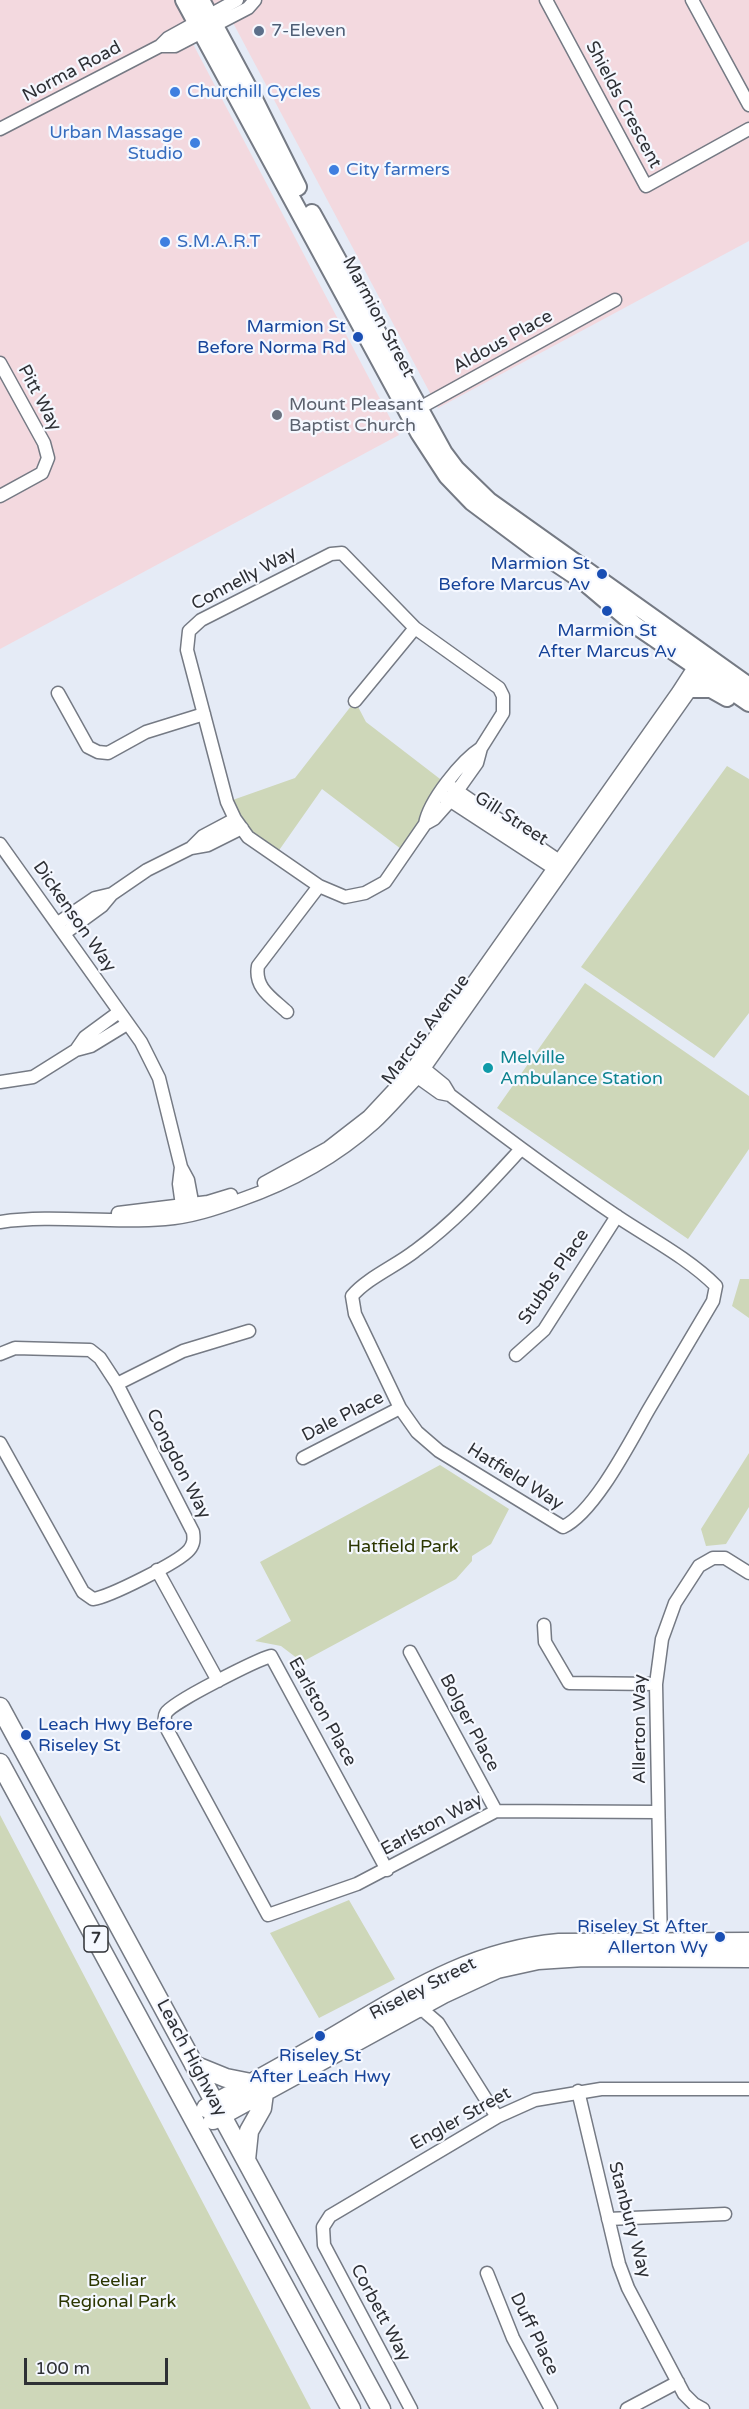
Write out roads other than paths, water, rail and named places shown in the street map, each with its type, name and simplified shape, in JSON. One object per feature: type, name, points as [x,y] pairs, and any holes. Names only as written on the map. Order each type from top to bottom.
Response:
[{"type":"highway","name":"Leach Highway","points":[[0,1707],[381,2409]]},
{"type":"highway","name":"Leach Highway","points":[[0,1763],[351,2409]]},
{"type":"highway","name":"Riseley Street","points":[[258,2088],[419,1987],[477,1960],[529,1946],[559,1942],[749,1958]]},
{"type":"highway","name":"Riseley Street","points":[[195,2122],[447,1992],[497,1969],[538,1960],[749,1942]]},
{"type":"highway","points":[[194,2064],[226,2078],[258,2088],[262,2108],[249,2131],[246,2160]]},
{"type":"main road","name":"Marmion Street","points":[[184,0],[205,19],[414,411],[456,469],[489,501],[704,662],[749,703]]},
{"type":"main road","name":"Marmion Street","points":[[704,662],[749,686]]},
{"type":"main road","points":[[691,689],[711,689],[749,710]]},
{"type":"street","name":"Norma Road","points":[[0,129],[160,46],[175,46],[205,19],[237,0]]},
{"type":"street","name":"Norma Road","points":[[205,19],[248,8],[255,0]]},
{"type":"street","name":"Shields Crescent","points":[[546,0],[646,186],[749,129]]},
{"type":"street","points":[[692,0],[749,105]]},
{"type":"street","name":"Aldous Place","points":[[414,411],[615,300]]},
{"type":"street","name":"Pitt Way","points":[[0,363],[44,444],[48,458],[42,473],[0,496]]},
{"type":"street","name":"Connelly Way","points":[[342,552],[415,628],[499,688],[503,713],[481,748],[467,757],[434,819],[425,824],[385,882],[365,893],[345,897],[319,886],[248,837],[227,801],[204,714],[187,650],[189,631],[201,620],[331,554],[342,552]]},
{"type":"street","points":[[355,700],[415,628]]},
{"type":"street","name":"Marcus Avenue","points":[[560,867],[691,689],[704,662]]},
{"type":"street","name":"Marcus Avenue","points":[[0,1222],[126,1221],[188,1210],[270,1182],[328,1148],[368,1117],[417,1070],[560,867],[672,702],[704,662]]},
{"type":"street","points":[[58,693],[88,747],[98,752],[108,753],[146,732],[204,714]]},
{"type":"street","name":"Gill Street","points":[[448,793],[560,867]]},
{"type":"street","points":[[61,928],[102,906],[112,894],[147,870],[191,848],[203,836],[239,824]]},
{"type":"street","name":"Dickenson Way","points":[[0,844],[141,1042],[159,1078],[181,1167],[179,1184],[188,1210]]},
{"type":"street","points":[[287,1012],[260,987],[256,976],[258,966],[319,886]]},
{"type":"street","points":[[76,1050],[85,1037],[119,1012]]},
{"type":"street","points":[[0,1082],[33,1077],[76,1050],[91,1046],[128,1024]]},
{"type":"street","name":"Hatfield Way","points":[[417,1070],[444,1085],[450,1095],[521,1149],[702,1272],[716,1286],[713,1302],[614,1469],[574,1522],[563,1527],[440,1451],[417,1432],[400,1408],[355,1314],[352,1296],[360,1287],[415,1251],[466,1209],[521,1149]]},
{"type":"street","name":"Marcus Avenue","points":[[0,1214],[36,1212],[116,1214],[188,1210]]},
{"type":"street","name":"Stubbs Place","points":[[516,1355],[544,1330],[617,1216]]},
{"type":"street","points":[[117,1384],[183,1351],[249,1331]]},
{"type":"street","name":"Congdon Way","points":[[0,1354],[15,1348],[90,1350],[100,1358],[117,1384],[193,1532],[194,1542],[188,1551],[157,1570],[104,1598],[93,1599],[83,1592],[0,1443]]},
{"type":"street","name":"Dale Place","points":[[303,1458],[400,1408]]},
{"type":"street","name":"Allerton Way","points":[[661,1950],[656,1684],[662,1639],[675,1603],[699,1566],[713,1558],[726,1558],[749,1573]]},
{"type":"street","points":[[157,1570],[218,1682]]},
{"type":"street","points":[[544,1625],[545,1642],[569,1683],[656,1684]]},
{"type":"street","name":"Bolger Place","points":[[410,1652],[496,1811]]},
{"type":"street","name":"Earlston Place","points":[[268,1915],[166,1724],[166,1713],[170,1708],[261,1659],[271,1656],[387,1870]]},
{"type":"street","name":"Earlston Way","points":[[268,1915],[357,1884],[496,1811],[658,1812]]},
{"type":"street","points":[[447,1992],[439,2002],[439,2013],[447,2035]]},
{"type":"street","points":[[413,2010],[424,2011],[438,2023],[497,2117]]},
{"type":"street","name":"Engler Street","points":[[322,2233],[325,2222],[334,2212],[497,2117],[535,2100],[578,2091],[626,2088],[749,2089]]},
{"type":"street","name":"Stanbury Way","points":[[578,2091],[619,2264],[628,2288],[678,2382],[689,2399],[703,2409]]},
{"type":"street","points":[[608,2219],[725,2214]]},
{"type":"street","name":"Corbett Way","points":[[322,2233],[327,2253],[411,2409]]},
{"type":"street","name":"Duff Place","points":[[487,2273],[513,2338],[551,2409]]},
{"type":"street","points":[[627,2409],[678,2382]]},
{"type":"place","name":"7-Eleven","points":[[259,31]]},
{"type":"place","name":"Churchill Cycles","points":[[175,92]]},
{"type":"place","name":"Urban Massage Studio","points":[[195,143]]},
{"type":"place","name":"City farmers","points":[[334,170]]},
{"type":"place","name":"S.M.A.R.T","points":[[165,242]]},
{"type":"place","name":"Marmion St Before Norma Rd","points":[[358,337]]},
{"type":"place","name":"Mount Pleasant Baptist Church","points":[[277,415]]},
{"type":"place","name":"Marmion St Before Marcus Av","points":[[602,574]]},
{"type":"place","name":"Marmion St After Marcus Av","points":[[607,611]]},
{"type":"place","name":"Melville Ambulance Station","points":[[488,1068]]},
{"type":"place","name":"Leach Hwy Before Riseley St","points":[[26,1735]]},
{"type":"place","name":"Riseley St After Allerton Wy","points":[[720,1937]]},
{"type":"place","name":"Riseley St After Leach Hwy","points":[[320,2036]]},
{"type":"park label","name":"Hatfield Park","points":[[403,1547]]},
{"type":"park label","name":"Beeliar Regional Park","points":[[117,2291]]}]
